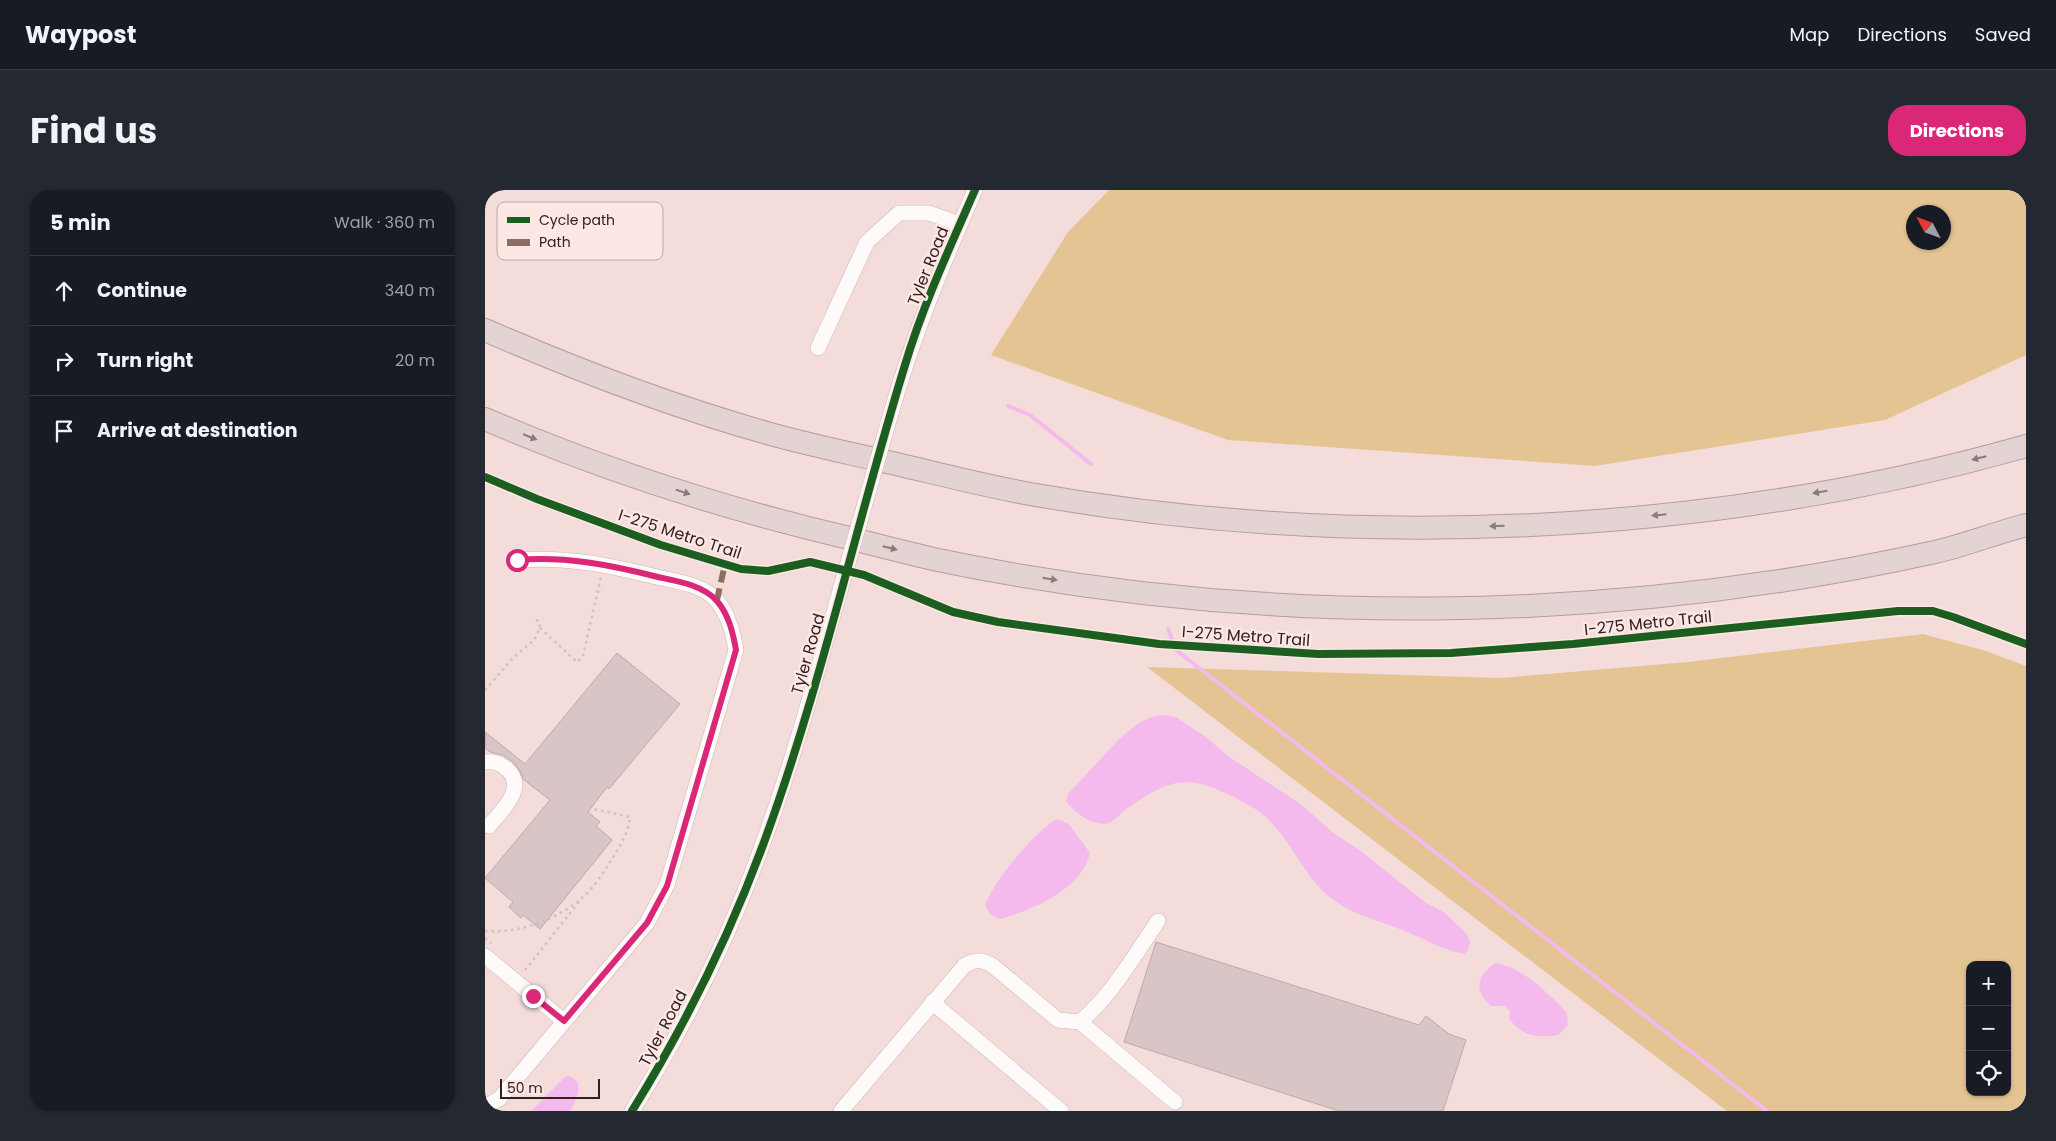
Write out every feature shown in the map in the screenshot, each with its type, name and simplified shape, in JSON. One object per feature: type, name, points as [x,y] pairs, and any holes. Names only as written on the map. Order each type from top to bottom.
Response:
[{"type":"highway","points":[[485,330],[550,358],[641,392],[768,434],[1027,494],[1168,514],[1232,520],[1343,526],[1455,527],[1633,518],[1765,501],[1858,485],[1930,470],[2026,446]]},
{"type":"highway","points":[[485,419],[571,453],[670,488],[799,526],[926,557],[1085,585],[1239,601],[1428,609],[1559,605],[1633,599],[1736,587],[1862,567],[1941,550],[2026,525]]},
{"type":"street","name":"Tyler Road","points":[[632,1111],[686,1015],[716,956],[745,890],[782,791],[905,364],[929,296],[975,190]]},
{"type":"street","points":[[818,348],[867,242],[899,212],[929,213],[960,224]]},
{"type":"street","points":[[485,1106],[499,1099],[647,923],[667,886],[736,650],[731,626],[717,600],[694,586],[604,564],[549,559],[517,560]]},
{"type":"street","points":[[485,762],[496,762],[506,768],[514,783],[512,798],[486,826]]},
{"type":"street","points":[[1080,1022],[1117,982],[1158,921]]},
{"type":"street","points":[[485,956],[564,1021]]},
{"type":"street","points":[[841,1111],[964,966],[969,962],[981,960],[993,966],[1058,1020],[1080,1022],[1175,1102]]},
{"type":"street","points":[[932,1002],[1061,1111]]},
{"type":"path","points":[[540,628],[577,662],[583,656],[604,564]]},
{"type":"path","points":[[485,690],[513,658],[534,640],[540,628],[539,622],[534,618]]},
{"type":"path","points":[[524,972],[583,896],[599,880],[619,848],[630,817],[594,809]]},
{"type":"path","points":[[485,931],[497,932],[523,928],[554,916],[583,896]]},
{"type":"shaded area","points":[[1109,190],[2026,190],[2026,355],[1885,420],[1595,466],[1228,440],[991,355],[1068,232]]},
{"type":"shaded area","points":[[1923,634],[1986,651],[2026,666],[2026,1111],[1727,1111],[1147,667],[1502,678],[1688,662]]},
{"type":"shaded area","points":[[1164,715],[1176,717],[1206,737],[1228,756],[1302,805],[1332,832],[1358,849],[1425,902],[1445,913],[1467,934],[1470,942],[1468,950],[1464,954],[1446,949],[1406,931],[1360,914],[1334,901],[1317,885],[1280,833],[1262,814],[1243,802],[1208,786],[1183,782],[1161,788],[1150,793],[1108,823],[1102,824],[1090,821],[1074,810],[1066,801],[1068,794],[1120,738],[1140,722],[1151,717]]},
{"type":"shaded area","points":[[1057,819],[1069,824],[1090,853],[1085,866],[1077,878],[1067,888],[1027,910],[1000,919],[991,915],[985,905],[997,883],[1027,845]]},
{"type":"shaded area","points":[[1495,963],[1516,970],[1543,989],[1567,1013],[1568,1025],[1558,1035],[1531,1035],[1520,1030],[1509,1019],[1510,1011],[1505,1006],[1491,1006],[1481,994],[1479,983],[1484,973]]},
{"type":"shaded area","points":[[566,1076],[576,1081],[579,1090],[570,1111],[531,1111]]},
{"type":"building","points":[[617,653],[680,704],[609,789],[607,787],[588,812],[600,822],[596,826],[612,840],[540,929],[523,915],[521,918],[509,907],[513,902],[485,878],[550,800],[523,779],[513,762],[503,755],[490,752],[485,748],[485,732],[525,764]]},
{"type":"building","points":[[1156,942],[1419,1025],[1426,1016],[1449,1034],[1466,1040],[1443,1111],[1339,1111],[1124,1042]]},
{"type":"waterway","points":[[1008,406],[1030,415],[1091,464]]},
{"type":"waterway","points":[[1168,629],[1176,650],[1767,1111]]},
{"type":"marked path","points":[[717,600],[725,564]]},
{"type":"cycle path","points":[[632,1111],[670,1047],[704,981],[735,914],[763,845],[803,726],[887,425],[912,343],[937,276],[975,190]]},
{"type":"cycle path","name":"I-275 Metro Trail","points":[[485,477],[537,499],[661,545],[741,569],[768,571],[810,562],[864,575],[953,612],[998,622],[1159,644],[1318,654],[1451,653],[1573,644],[1898,611],[1933,611],[2026,644]]},
{"type":"route","points":[[517,560],[549,559],[604,564],[694,586],[717,600],[731,626],[736,650],[667,886],[647,923],[564,1021],[533,996]]}]
